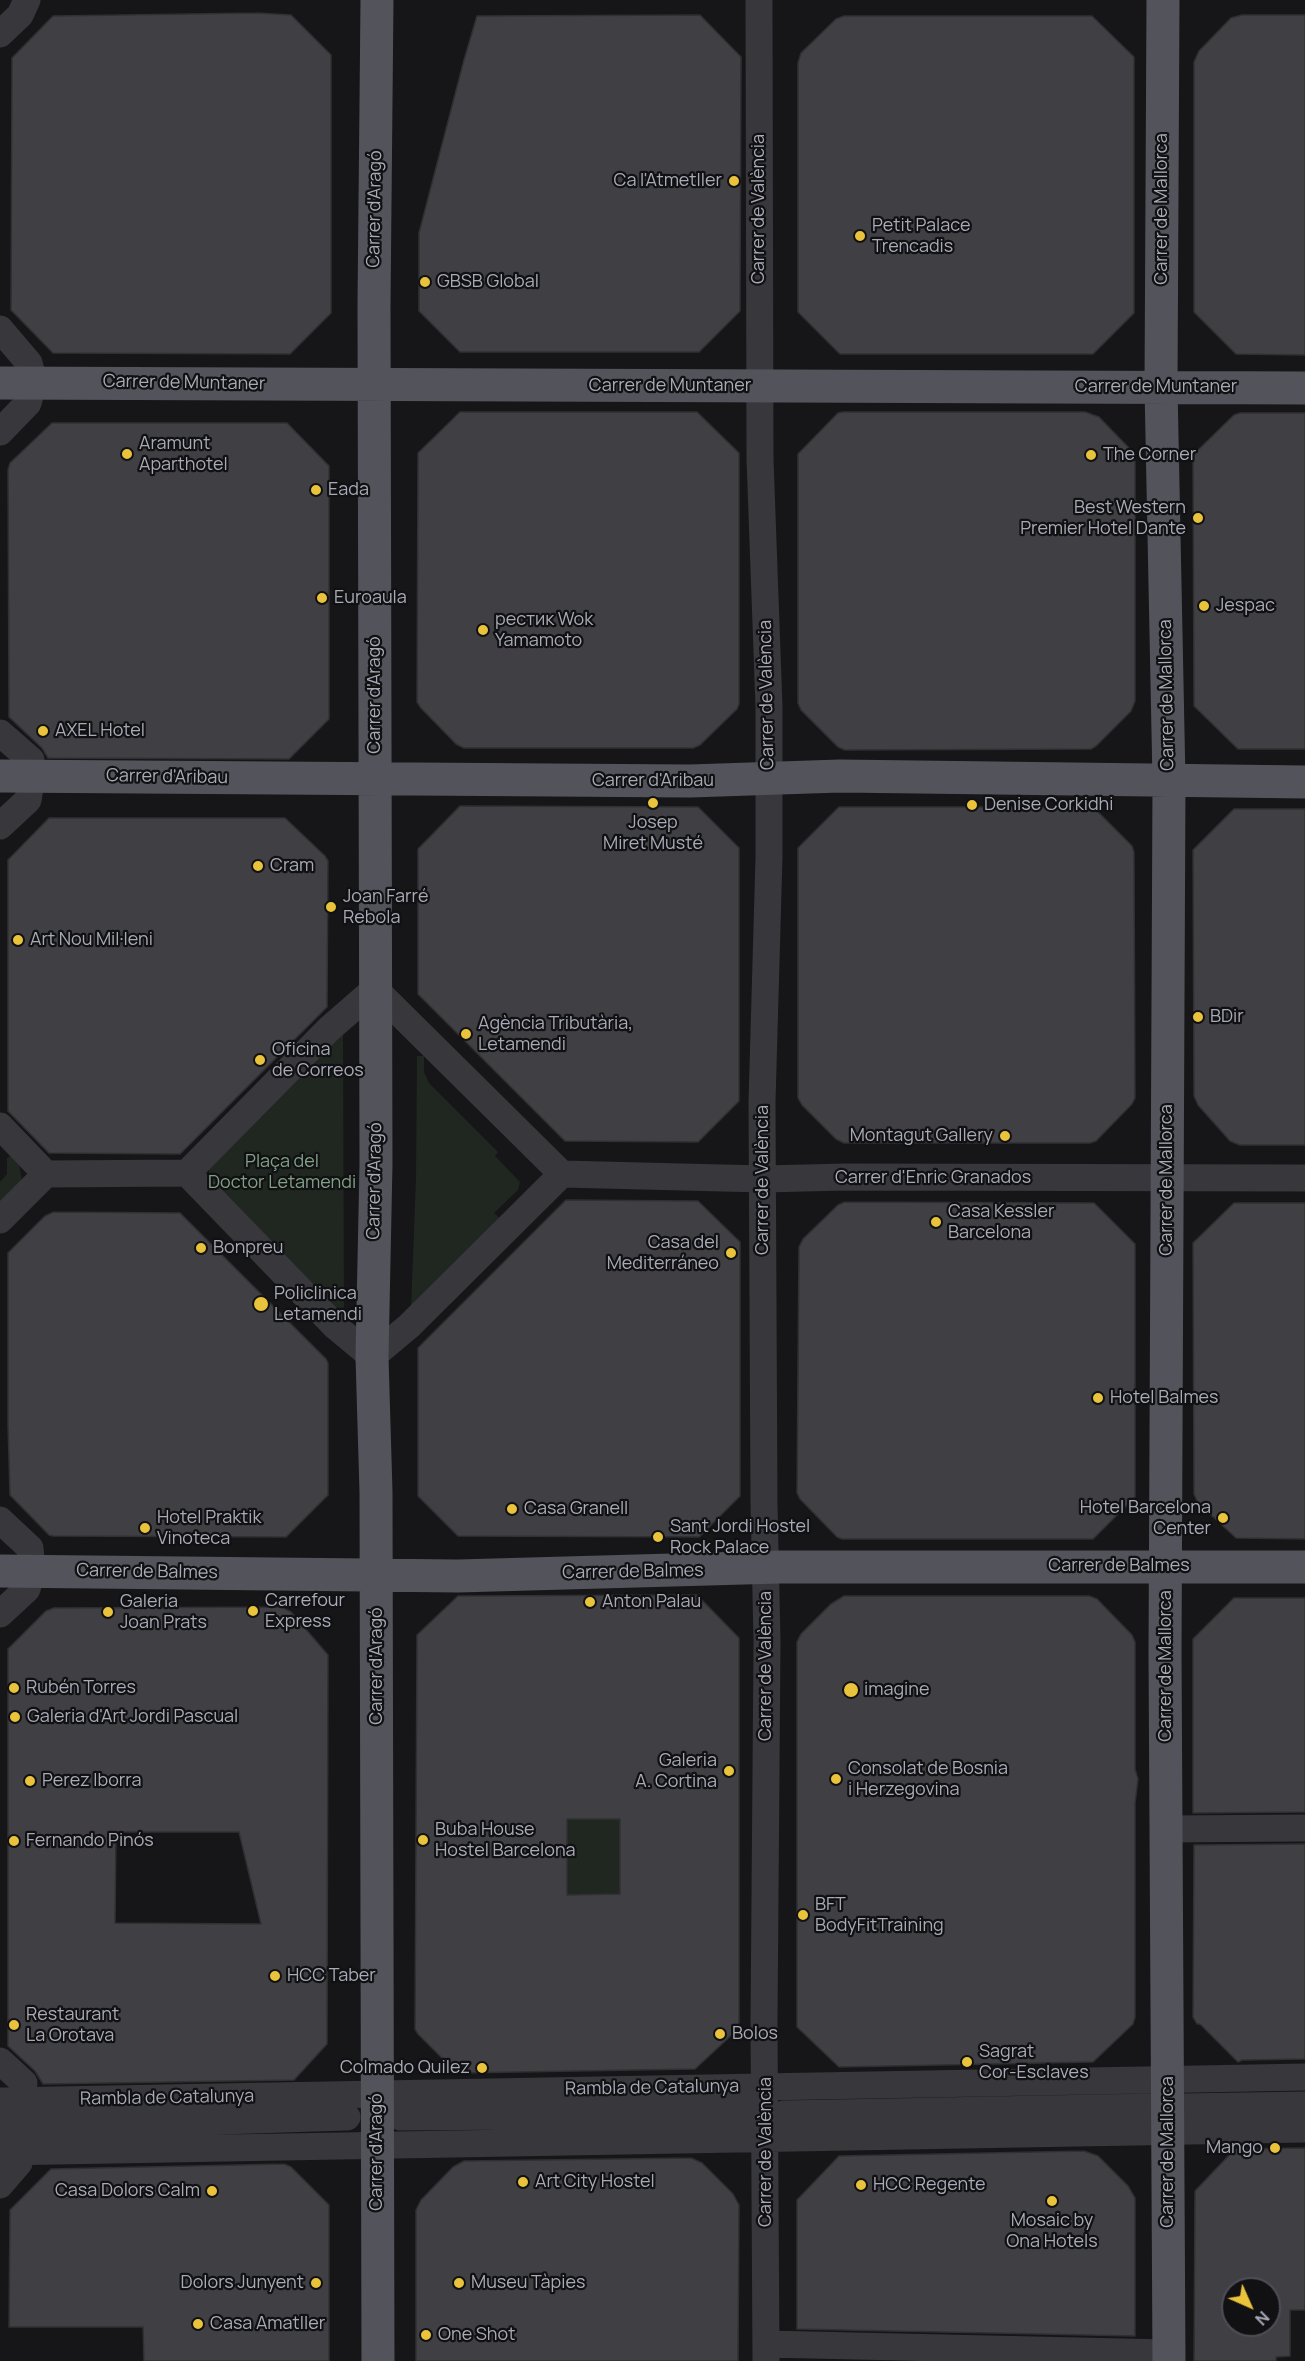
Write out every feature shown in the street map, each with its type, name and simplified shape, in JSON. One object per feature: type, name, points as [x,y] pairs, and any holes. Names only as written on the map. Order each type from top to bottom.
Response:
[{"type":"main road","name":"Carrer d'Aragó","points":[[377,0],[376,1172],[372,1357],[377,1574],[378,2361]]},
{"type":"main road","name":"Carrer de Mallorca","points":[[1163,0],[1161,387],[1168,781],[1166,1566],[1169,2357]]},
{"type":"main road","name":"Carrer de Muntaner","points":[[0,383],[1305,388]]},
{"type":"main road","name":"Carrer d'Aribau","points":[[16,776],[700,781],[840,776],[1305,782]]},
{"type":"main road","name":"Carrer de Balmes","points":[[0,1571],[458,1576],[766,1568],[1305,1567]]},
{"type":"street","points":[[0,34],[20,15],[27,0]]},
{"type":"street","name":"Carrer de València","points":[[759,0],[760,459],[769,706],[769,857],[762,1101],[766,1568],[766,2352]]},
{"type":"street","points":[[0,329],[30,363],[34,382],[28,403],[8,424]]},
{"type":"street","points":[[0,733],[31,760],[16,776],[28,800],[0,826]]},
{"type":"street","points":[[0,1220],[46,1174],[187,1173],[329,1029],[375,989],[562,1174],[409,1326],[372,1357],[336,1327],[187,1173]]},
{"type":"street","points":[[0,1126],[46,1174]]},
{"type":"street","name":"Carrer d'Enric Granados","points":[[562,1174],[763,1179],[846,1177],[1305,1178]]},
{"type":"street","points":[[0,1520],[30,1548],[33,1571],[27,1589],[0,1614]]},
{"type":"street","points":[[1167,1829],[1305,1828]]},
{"type":"street","points":[[0,2061],[24,2083]]},
{"type":"street","name":"Rambla de Catalunya","points":[[9,2157],[377,2145],[765,2139],[1167,2106],[1305,2077]]},
{"type":"street","name":"Rambla de Catalunya","points":[[0,2101],[766,2086],[1167,2106],[1305,2129]]},
{"type":"street","name":"Rambla de Catalunya","points":[[784,2114],[1305,2105]]},
{"type":"street","name":"Rambla de Catalunya","points":[[401,2117],[755,2114]]},
{"type":"street","name":"Rambla de Catalunya","points":[[0,2128],[347,2117]]},
{"type":"street","points":[[0,2185],[9,2157]]},
{"type":"street","points":[[766,2352],[1169,2357]]},
{"type":"green space","name":"Plaça del Doctor Letamendi","points":[[343,1023],[344,1322],[209,1188],[209,1158]]},
{"type":"green space","points":[[417,1056],[424,1056],[424,1072],[429,1083],[498,1152],[495,1156],[520,1182],[518,1190],[494,1213],[502,1220],[411,1309],[416,1179]]},
{"type":"green space","points":[[13,1155],[19,1163],[22,1182],[0,1211],[0,1182],[7,1174],[7,1158]]},
{"type":"green space","points":[[567,1819],[620,1819],[620,1894],[567,1895]]},
{"type":"building","points":[[257,13],[291,15],[331,55],[331,313],[290,354],[53,353],[11,310],[12,58],[53,16]]},
{"type":"building","points":[[700,15],[741,57],[740,311],[699,352],[460,352],[419,311],[419,233],[477,16]]},
{"type":"building","points":[[1242,15],[1305,15],[1305,355],[1236,354],[1194,312],[1194,62],[1199,51],[1231,18]]},
{"type":"building","points":[[844,16],[1092,16],[1134,57],[1134,313],[1093,354],[840,354],[798,312],[798,63],[801,53],[836,19]]},
{"type":"building","points":[[460,412],[697,412],[739,453],[739,704],[737,709],[700,745],[693,748],[464,748],[456,744],[421,708],[417,702],[418,453]]},
{"type":"building","points":[[1085,412],[1099,417],[1129,448],[1135,462],[1135,701],[1131,711],[1096,746],[1091,749],[845,750],[838,747],[801,710],[798,703],[798,454],[838,413]]},
{"type":"building","points":[[1240,413],[1305,413],[1305,749],[1238,749],[1194,706],[1193,458],[1196,452],[1234,415]]},
{"type":"building","points":[[52,423],[287,423],[329,466],[329,719],[289,759],[48,758],[42,748],[9,717],[8,470],[10,463]]},
{"type":"building","points":[[460,806],[698,807],[739,848],[739,1101],[698,1142],[565,1141],[418,994],[418,849]]},
{"type":"building","points":[[839,807],[1090,807],[1096,810],[1132,846],[1134,852],[1135,1098],[1132,1104],[1096,1141],[1090,1143],[844,1143],[836,1139],[802,1105],[798,1098],[798,848]]},
{"type":"building","points":[[1234,809],[1305,809],[1305,1145],[1240,1145],[1230,1141],[1198,1105],[1194,1096],[1193,850]]},
{"type":"building","points":[[49,818],[285,818],[328,861],[327,1007],[180,1154],[49,1153],[8,1111],[8,860]]},
{"type":"building","points":[[566,1200],[698,1201],[740,1242],[740,1496],[699,1537],[458,1536],[418,1496],[418,1348]]},
{"type":"building","points":[[845,1202],[1094,1203],[1135,1244],[1135,1497],[1093,1539],[842,1539],[837,1537],[800,1499],[797,1493],[799,1247],[803,1239],[838,1205]]},
{"type":"building","points":[[1234,1203],[1305,1203],[1305,1539],[1236,1538],[1198,1503],[1194,1494],[1193,1243]]},
{"type":"building","points":[[54,1212],[180,1213],[326,1359],[328,1363],[328,1495],[286,1537],[53,1536],[49,1535],[10,1495],[8,1253],[45,1216]]},
{"type":"building","points":[[697,1595],[739,1638],[739,2023],[737,2030],[695,2069],[459,2073],[415,2029],[417,1635],[458,1596]],"holes":[[[567,1819],[620,1819],[620,1894],[567,1895]]]},
{"type":"building","points":[[844,1596],[1089,1596],[1097,1599],[1132,1635],[1135,1642],[1135,1769],[1138,1779],[1135,1803],[1135,2017],[1133,2024],[1093,2062],[839,2067],[797,2027],[797,1642],[801,1634],[831,1604]]},
{"type":"building","points":[[1234,1598],[1305,1598],[1305,1812],[1193,1813],[1193,1639]]},
{"type":"building","points":[[281,1607],[291,1612],[328,1655],[327,2044],[294,2080],[43,2084],[35,2071],[8,2046],[8,1649],[46,1611],[54,1608]],"holes":[[[116,1832],[239,1832],[261,1924],[115,1923]]]},
{"type":"building","points":[[1305,1844],[1305,2059],[1242,2060],[1238,2062],[1200,2024],[1197,2024],[1193,2017],[1194,1845]]},
{"type":"building","points":[[1305,2148],[1305,2310],[1290,2310],[1290,2356],[1276,2357],[1276,2361],[1194,2361],[1195,2191],[1235,2149]]},
{"type":"building","points":[[1084,2151],[1098,2156],[1128,2186],[1135,2198],[1135,2336],[797,2329],[797,2200],[839,2156]]},
{"type":"building","points":[[691,2158],[702,2163],[733,2194],[739,2205],[738,2361],[416,2361],[416,2210],[421,2200],[453,2167],[464,2161]]},
{"type":"building","points":[[284,2164],[291,2167],[329,2205],[329,2361],[144,2361],[143,2327],[9,2327],[10,2210],[51,2169]]},
{"type":"place","name":"Ca l'Atmetller","points":[[734,181]]},
{"type":"place","name":"Petit Palace Trencadis","points":[[860,236]]},
{"type":"place","name":"GBSB Global","points":[[425,282]]},
{"type":"place","name":"Aramunt Aparthotel","points":[[127,454]]},
{"type":"place","name":"The Corner","points":[[1091,455]]},
{"type":"place","name":"Eada","points":[[316,490]]},
{"type":"place","name":"Best Western Premier Hotel Dante","points":[[1198,518]]},
{"type":"place","name":"Euroaula","points":[[322,598]]},
{"type":"place","name":"Jespac","points":[[1204,606]]},
{"type":"place","name":"рестик Wok Yamamoto","points":[[483,630]]},
{"type":"place","name":"AXEL Hotel","points":[[43,731]]},
{"type":"place","name":"Josep Miret Musté","points":[[653,803]]},
{"type":"place","name":"Denise Corkidhi","points":[[972,805]]},
{"type":"place","name":"Cram","points":[[258,866]]},
{"type":"place","name":"Joan Farré Rebola","points":[[331,907]]},
{"type":"place","name":"Art Nou Mil·leni","points":[[18,940]]},
{"type":"place","name":"BDir","points":[[1198,1017]]},
{"type":"place","name":"Agència Tributària, Letamendi","points":[[466,1034]]},
{"type":"place","name":"Oficina de Correos","points":[[260,1060]]},
{"type":"place","name":"Montagut Gallery","points":[[1005,1136]]},
{"type":"place","name":"Casa Kessler Barcelona","points":[[936,1222]]},
{"type":"place","name":"Bonpreu","points":[[201,1248]]},
{"type":"place","name":"Casa del Mediterráneo","points":[[731,1253]]},
{"type":"place","name":"Policlinica Letamendi","points":[[261,1304]]},
{"type":"place","name":"Hotel Balmes","points":[[1098,1398]]},
{"type":"place","name":"Casa Granell","points":[[512,1509]]},
{"type":"place","name":"Hotel Barcelona Center","points":[[1223,1518]]},
{"type":"place","name":"Hotel Praktik Vinoteca","points":[[145,1528]]},
{"type":"place","name":"Sant Jordi Hostel Rock Palace","points":[[658,1537]]},
{"type":"place","name":"Anton Palau","points":[[590,1602]]},
{"type":"place","name":"Carrefour Express","points":[[253,1611]]},
{"type":"place","name":"Galeria Joan Prats","points":[[108,1612]]},
{"type":"place","name":"Rubén Torres","points":[[14,1688]]},
{"type":"place","name":"imagine","points":[[851,1690]]},
{"type":"place","name":"Galeria d'Art Jordi Pascual","points":[[15,1717]]},
{"type":"place","name":"Galeria A. Cortina","points":[[729,1771]]},
{"type":"place","name":"Consolat de Bosnia i Herzegovina","points":[[836,1779]]},
{"type":"place","name":"Perez Iborra","points":[[30,1781]]},
{"type":"place","name":"Buba House Hostel Barcelona","points":[[423,1840]]},
{"type":"place","name":"Fernando Pinós","points":[[14,1841]]},
{"type":"place","name":"BFT BodyFitTraining","points":[[803,1915]]},
{"type":"place","name":"HCC Taber","points":[[275,1976]]},
{"type":"place","name":"Restaurant La Orotava","points":[[14,2025]]},
{"type":"place","name":"Bolos","points":[[720,2034]]},
{"type":"place","name":"Sagrat Cor-Esclaves","points":[[967,2062]]},
{"type":"place","name":"Colmado Quilez","points":[[482,2068]]},
{"type":"place","name":"Mango","points":[[1275,2148]]},
{"type":"place","name":"Art City Hostel","points":[[523,2182]]},
{"type":"place","name":"HCC Regente","points":[[861,2185]]},
{"type":"place","name":"Casa Dolors Calm","points":[[212,2191]]},
{"type":"place","name":"Mosaic by Ona Hotels","points":[[1052,2201]]},
{"type":"place","name":"Dolors Junyent","points":[[316,2283]]},
{"type":"place","name":"Museu Tàpies","points":[[459,2283]]},
{"type":"place","name":"Casa Amatller","points":[[198,2324]]},
{"type":"place","name":"One Shot","points":[[426,2335]]}]
